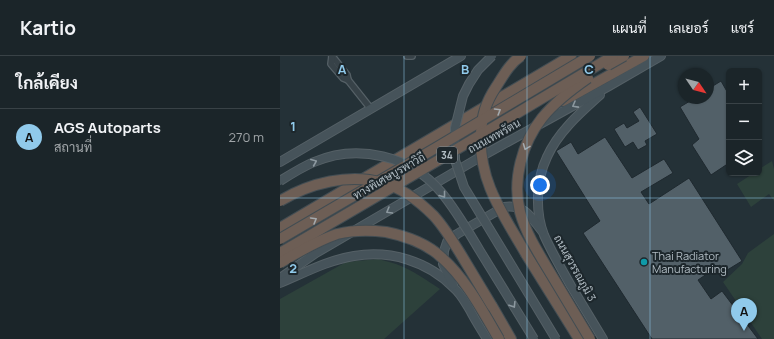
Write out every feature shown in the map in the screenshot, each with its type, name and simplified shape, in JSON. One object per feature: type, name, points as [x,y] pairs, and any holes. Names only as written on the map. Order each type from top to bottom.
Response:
[{"type":"highway","points":[[521,56],[505,72],[492,92],[483,112],[480,146],[483,167],[486,180],[493,197],[526,254],[579,339]]},
{"type":"highway","name":"34","points":[[280,228],[571,56]]},
{"type":"highway","name":"ทางพิเศษบูรพาวิถี","points":[[280,239],[590,56]]},
{"type":"highway","name":"ทางพิเศษบูรพาวิถี","points":[[280,253],[614,56]]},
{"type":"highway","points":[[590,339],[535,248],[524,224],[518,201],[517,177],[527,143],[542,118],[549,110],[600,69],[624,56]]},
{"type":"highway","points":[[549,110],[644,56]]},
{"type":"highway","points":[[280,201],[307,187],[321,183],[356,179],[384,183],[408,195],[434,216],[448,233],[511,339]]},
{"type":"highway","points":[[280,263],[306,248],[338,234],[368,231],[396,234],[411,238],[440,256],[456,273],[481,308],[499,339]]},
{"type":"main road","points":[[280,162],[461,56]]},
{"type":"main road","points":[[492,56],[478,70],[463,96],[455,128],[455,160],[464,187],[556,339]]},
{"type":"main road","name":"ถนนเทพรัตน","points":[[280,278],[316,253],[482,156],[661,56]]},
{"type":"main road","name":"ถนนสุวรรณภูมิ 3","points":[[603,339],[558,264],[544,234],[539,214],[538,197],[541,173],[547,157],[555,143],[579,114],[609,86]]},
{"type":"main road","points":[[280,181],[315,161],[332,156],[352,153],[372,154],[388,157],[409,166],[428,179],[441,192],[468,232],[534,339]]},
{"type":"main road","points":[[454,287],[443,264],[443,257],[447,242],[457,234],[504,207],[512,206],[524,211],[544,234]]},
{"type":"main road","points":[[280,283],[332,261],[353,256],[373,254],[396,256],[420,263],[442,277],[454,287],[462,297],[487,339]]},
{"type":"street","points":[[332,56],[347,75],[348,80],[371,109]]},
{"type":"street","points":[[407,56],[412,56]]},
{"type":"green space","points":[[772,161],[774,169],[774,201],[769,194],[751,207],[737,184],[749,176],[762,176],[762,167]]},
{"type":"green space","points":[[774,234],[774,339],[762,339],[723,282],[742,264],[748,253]]},
{"type":"green space","points":[[378,259],[394,263],[408,269],[440,289],[384,339],[280,339],[280,299],[346,262]]},
{"type":"building","points":[[721,81],[726,90],[726,165],[711,175],[692,145],[699,139],[680,107],[685,104],[714,104],[714,85]]},
{"type":"building","points":[[640,107],[657,134],[645,141],[647,145],[638,150],[633,142],[625,147],[614,129],[624,123],[627,128],[639,121],[633,112]]},
{"type":"building","name":"Thai Radiator Manufacturing","points":[[605,137],[632,178],[664,159],[673,173],[641,192],[649,204],[689,178],[742,261],[724,272],[720,265],[698,280],[711,299],[722,291],[758,339],[652,339],[583,233],[600,221],[556,151],[571,142],[578,154]]},
{"type":"place","name":"Thai Radiator Manufacturing","points":[[644,262]]},
{"type":"place","name":"AGS Autoparts","points":[[744,331]]}]
